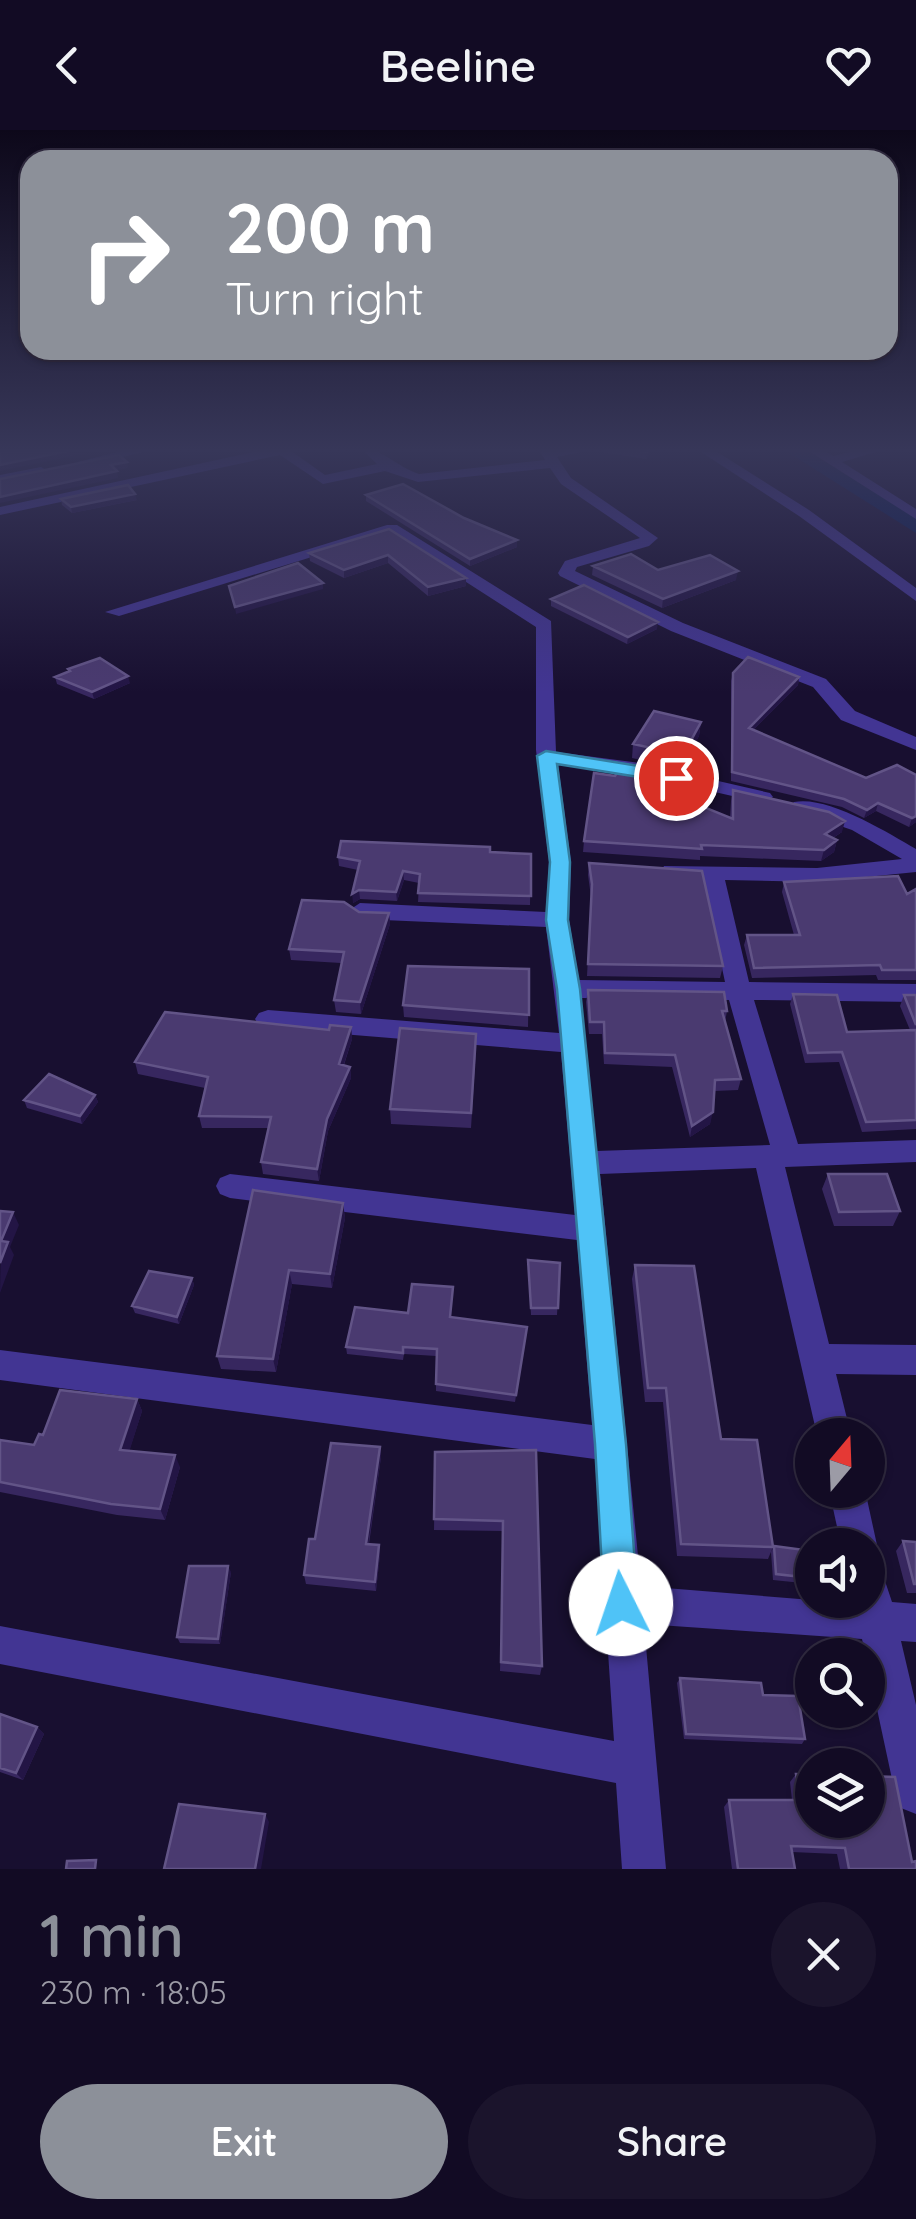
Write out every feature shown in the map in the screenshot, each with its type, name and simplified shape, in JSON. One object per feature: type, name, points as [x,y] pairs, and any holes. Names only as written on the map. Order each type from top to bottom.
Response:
[{"type":"street","points":[[114,612],[388,529]]},
{"type":"street","points":[[394,529],[544,622],[546,756],[570,863],[557,920],[568,989],[611,1444],[644,1869]]},
{"type":"street","points":[[637,529],[650,538],[571,564],[566,573],[677,627],[820,683],[828,700],[842,714],[916,744]]},
{"type":"street","points":[[827,529],[916,596]]},
{"type":"street","points":[[546,756],[640,769],[834,815],[916,862]]},
{"type":"street","points":[[656,870],[817,875],[916,862]]},
{"type":"street","points":[[713,874],[778,1156],[830,1418]]},
{"type":"street","points":[[360,911],[557,920]]},
{"type":"street","points":[[568,989],[916,993]]},
{"type":"street","points":[[268,1019],[572,1043]]},
{"type":"street","points":[[582,1163],[916,1151]]},
{"type":"street","points":[[230,1186],[588,1229]]},
{"type":"street","points":[[817,1359],[916,1360]]},
{"type":"street","points":[[0,1365],[611,1444]]},
{"type":"street","points":[[621,1604],[896,1622],[916,1793]]},
{"type":"street","points":[[0,1645],[635,1766]]},
{"type":"building","points":[[389,529],[466,578],[428,587],[388,555],[344,570],[309,553]]},
{"type":"building","points":[[421,529],[491,529],[517,540],[470,559]]},
{"type":"building","points":[[631,554],[658,570],[710,555],[738,571],[663,599],[593,566]]},
{"type":"building","points":[[298,563],[323,583],[235,607],[229,586]]},
{"type":"building","points":[[584,585],[658,622],[628,637],[551,599]]},
{"type":"building","points":[[748,657],[799,677],[749,728],[866,778],[897,765],[916,775],[916,816],[912,818],[878,803],[867,810],[844,799],[732,772],[733,673]]},
{"type":"building","points":[[100,658],[128,676],[92,692],[55,677],[68,669]]},
{"type":"building","points":[[654,711],[701,722],[683,755],[633,744]]},
{"type":"building","points":[[622,765],[673,775],[664,791],[733,819],[733,790],[829,812],[845,821],[825,834],[837,840],[824,850],[701,845],[702,849],[584,841],[594,773],[615,776]]},
{"type":"building","points":[[341,841],[490,847],[490,852],[531,854],[531,896],[418,893],[420,874],[403,871],[396,892],[359,890],[352,894],[360,861],[338,857]]},
{"type":"building","points":[[589,863],[702,871],[723,966],[588,964],[592,884]]},
{"type":"building","points":[[898,876],[907,894],[916,889],[916,970],[882,970],[880,965],[754,968],[747,935],[800,935],[784,882]]},
{"type":"building","points":[[302,900],[344,902],[359,912],[389,913],[360,1002],[334,1000],[344,952],[289,949]]},
{"type":"building","points":[[408,966],[529,969],[529,1015],[403,1005]]},
{"type":"building","points":[[588,990],[724,992],[727,1011],[722,1011],[741,1079],[715,1080],[713,1112],[692,1126],[675,1055],[605,1053],[604,1022],[590,1022]]},
{"type":"building","points":[[793,994],[837,995],[847,1032],[916,1030],[916,1120],[866,1122],[842,1052],[808,1053]]},
{"type":"building","points":[[904,995],[916,995],[916,1025]]},
{"type":"building","points":[[165,1012],[329,1030],[330,1025],[351,1027],[339,1064],[350,1067],[327,1119],[317,1169],[261,1162],[271,1117],[199,1116],[208,1077],[135,1062]]},
{"type":"building","points":[[400,1028],[476,1034],[471,1113],[390,1109]]},
{"type":"building","points":[[49,1074],[95,1095],[80,1116],[24,1100]]},
{"type":"building","points":[[828,1174],[887,1174],[900,1211],[839,1212]]},
{"type":"building","points":[[253,1190],[343,1203],[330,1274],[289,1270],[273,1359],[217,1356]]},
{"type":"building","points":[[0,1211],[13,1212],[1,1241],[8,1242],[0,1263]]},
{"type":"building","points":[[528,1260],[560,1263],[558,1308],[531,1308]]},
{"type":"building","points":[[635,1265],[694,1266],[721,1439],[757,1440],[773,1547],[681,1544],[666,1388],[648,1388]]},
{"type":"building","points":[[149,1271],[192,1278],[177,1317],[132,1306]]},
{"type":"building","points":[[412,1284],[453,1287],[450,1317],[527,1327],[516,1395],[436,1384],[437,1349],[403,1347],[403,1353],[346,1347],[355,1307],[408,1313]]},
{"type":"building","points":[[60,1390],[137,1399],[120,1450],[175,1455],[160,1509],[111,1504],[0,1482],[0,1440],[34,1445],[39,1434],[43,1435]]},
{"type":"building","points":[[331,1443],[380,1447],[366,1544],[379,1545],[375,1582],[304,1575],[309,1539],[315,1539]]},
{"type":"building","points":[[536,1450],[542,1666],[501,1662],[503,1521],[434,1519],[435,1452]]},
{"type":"building","points":[[903,1541],[916,1542],[916,1584],[914,1584]]},
{"type":"building","points":[[774,1546],[795,1549],[795,1576],[776,1574]]},
{"type":"building","points":[[189,1566],[228,1566],[218,1639],[177,1637]]},
{"type":"building","points":[[680,1678],[761,1683],[763,1695],[795,1696],[795,1728],[803,1728],[805,1739],[686,1734]]},
{"type":"building","points":[[0,1714],[37,1727],[16,1773],[0,1768]]},
{"type":"building","points":[[885,1777],[895,1777],[916,1869],[849,1869],[845,1848],[791,1846],[795,1869],[738,1869],[729,1800],[795,1800],[795,1838],[885,1838]]},
{"type":"building","points":[[179,1804],[265,1814],[255,1869],[164,1869]]},
{"type":"building","points":[[96,1860],[95,1869],[66,1869],[67,1861]]},
{"type":"route","points":[[621,1604],[611,1444],[568,989],[557,920],[560,862],[546,756],[676,778]]}]
